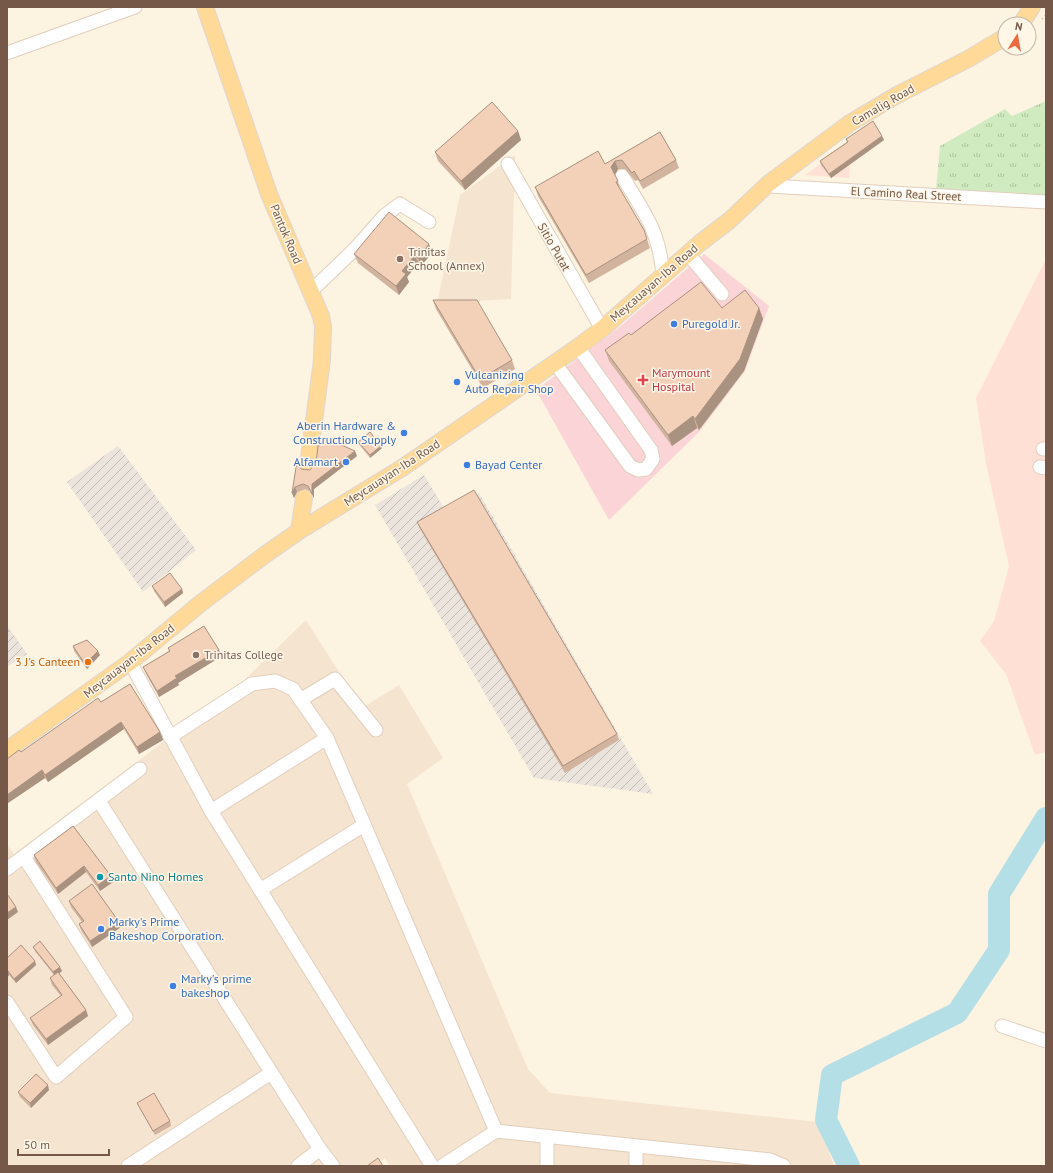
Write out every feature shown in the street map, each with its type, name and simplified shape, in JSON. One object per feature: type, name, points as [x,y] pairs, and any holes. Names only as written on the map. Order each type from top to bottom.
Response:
[{"type":"main road","name":"Pantok Road","points":[[205,7],[270,194],[321,316],[323,326],[322,360],[308,466]]},
{"type":"main road","points":[[1026,16],[1032,7]]},
{"type":"main road","name":"Camalig Road","points":[[768,184],[850,123],[878,105],[968,60],[997,42]]},
{"type":"main road","name":"Meycauayan-Iba Road","points":[[7,750],[130,662],[202,603],[299,531],[402,468],[578,347],[602,329],[688,254],[730,220],[768,184]]},
{"type":"main road","points":[[299,531],[304,498]]},
{"type":"street","points":[[7,53],[135,7]]},
{"type":"street","name":"Sitio Putat","points":[[508,164],[602,329]]},
{"type":"street","points":[[622,176],[653,225],[662,257],[663,276]]},
{"type":"street","name":"El Camino Real Street","points":[[768,184],[770,186],[1046,202]]},
{"type":"street","points":[[311,291],[355,249],[384,216],[400,204],[429,222]]},
{"type":"street","points":[[688,254],[722,294]]},
{"type":"street","points":[[555,363],[630,466],[638,470],[646,469],[653,459],[651,450],[578,347]]},
{"type":"street","points":[[130,662],[211,811],[432,1166]]},
{"type":"street","points":[[300,700],[335,679],[376,730]]},
{"type":"street","points":[[170,737],[252,684],[275,681],[293,689],[327,738],[496,1131]]},
{"type":"street","points":[[211,811],[327,738]]},
{"type":"street","points":[[7,869],[140,769]]},
{"type":"street","points":[[99,801],[271,1073],[320,1149],[333,1166]]},
{"type":"street","points":[[260,890],[364,825]]},
{"type":"street","points":[[7,1002],[56,1077],[126,1017],[24,857]]},
{"type":"street","points":[[1002,1026],[1046,1041]]},
{"type":"street","points":[[128,1166],[271,1073]]},
{"type":"street","points":[[442,1166],[496,1131],[636,1147],[722,1161],[770,1160],[784,1166]]},
{"type":"street","points":[[547,1136],[547,1166]]},
{"type":"street","points":[[636,1147],[636,1166]]},
{"type":"street","points":[[298,1166],[320,1149]]},
{"type":"shaded area","points":[[847,145],[851,154],[849,178],[805,175]]},
{"type":"shaded area","points":[[515,155],[511,299],[437,303],[460,195]]},
{"type":"shaded area","name":"Marymount Hospital","points":[[704,254],[769,306],[745,371],[699,432],[609,520],[536,390],[623,324]]},
{"type":"shaded area","points":[[1046,259],[1046,752],[1035,755],[1006,674],[980,641],[994,621],[1009,566],[986,464],[976,398]]},
{"type":"shaded area","points":[[118,446],[196,550],[143,592],[67,482]]},
{"type":"shaded area","points":[[424,475],[445,510],[479,493],[653,794],[534,778],[375,505]]},
{"type":"shaded area","points":[[306,620],[362,708],[399,685],[443,758],[407,784],[528,1069],[550,1093],[818,1122],[834,1166],[390,1166],[385,1158],[374,1166],[7,1166],[7,845],[14,854],[238,686]]},
{"type":"shaded area","points":[[9,628],[27,654],[7,667],[7,630]]},
{"type":"green space","points":[[1046,101],[1046,195],[936,190],[940,146],[1005,109],[1012,116]]},
{"type":"building","points":[[492,102],[518,131],[461,181],[435,152]]},
{"type":"building","points":[[873,121],[882,136],[829,174],[820,161],[848,142],[846,139]]},
{"type":"building","points":[[660,132],[676,160],[640,181],[634,171],[632,173],[622,160],[615,161],[611,167],[618,181],[616,182],[644,230],[647,239],[586,275],[535,187],[598,151],[605,164]]},
{"type":"building","points":[[389,212],[429,244],[418,258],[415,255],[402,271],[406,274],[396,286],[354,254]]},
{"type":"building","points":[[701,282],[722,308],[745,290],[759,308],[740,359],[695,419],[693,416],[668,435],[605,350],[629,333],[631,335]]},
{"type":"building","points":[[433,300],[477,300],[512,360],[480,379]]},
{"type":"building","points":[[370,432],[381,446],[370,455],[358,442]]},
{"type":"building","points":[[328,439],[355,451],[312,484],[312,494],[308,486],[303,484],[295,487],[292,493],[297,461],[301,469],[310,470],[316,463],[318,446]]},
{"type":"building","points":[[474,490],[617,734],[563,766],[417,522]]},
{"type":"building","points":[[170,573],[182,589],[164,602],[152,586]]},
{"type":"building","points":[[204,626],[219,650],[175,676],[177,678],[157,691],[143,667],[170,651],[168,648]]},
{"type":"building","name":"3 J's Canteen","points":[[87,640],[98,651],[85,664],[73,646]]},
{"type":"building","points":[[130,684],[160,732],[137,747],[121,722],[45,775],[42,770],[7,795],[7,759],[19,750],[21,752],[98,698],[101,702]]},
{"type":"building","points":[[73,826],[111,876],[98,885],[84,866],[56,888],[34,855]]},
{"type":"building","points":[[92,884],[119,922],[90,941],[79,924],[84,921],[69,901]]},
{"type":"building","points":[[7,894],[16,907],[7,913]]},
{"type":"building","points":[[40,941],[60,967],[53,972],[33,947]]},
{"type":"building","points":[[21,945],[35,961],[14,979],[7,971],[7,958]]},
{"type":"building","points":[[58,972],[86,1010],[46,1039],[30,1018],[62,995],[50,978]]},
{"type":"building","points":[[36,1074],[48,1085],[30,1103],[18,1092]]},
{"type":"building","points":[[154,1093],[170,1121],[153,1131],[137,1103]]},
{"type":"building","points":[[378,1158],[383,1166],[367,1166]]},
{"type":"waterway","points":[[849,1166],[826,1120],[832,1075],[957,1013],[999,950],[999,894],[1046,818]]},
{"type":"place","name":"Trinitas School (Annex)","points":[[400,259]]},
{"type":"place","name":"Puregold Jr.","points":[[674,324]]},
{"type":"place","name":"Marymount Hospital","points":[[643,380]]},
{"type":"place","name":"Vulcanizing Auto Repair Shop","points":[[457,382]]},
{"type":"place","name":"Aberin Hardware & Construction Supply","points":[[404,433]]},
{"type":"place","name":"Alfamart","points":[[346,462]]},
{"type":"place","name":"Bayad Center","points":[[467,465]]},
{"type":"place","name":"Trinitas College","points":[[196,655]]},
{"type":"place","name":"3 J's Canteen","points":[[88,662]]},
{"type":"place","name":"Santo Nino Homes","points":[[100,877]]},
{"type":"place","name":"Marky's Prime Bakeshop Corporation.","points":[[101,929]]},
{"type":"place","name":"Marky's prime bakeshop","points":[[173,986]]}]
